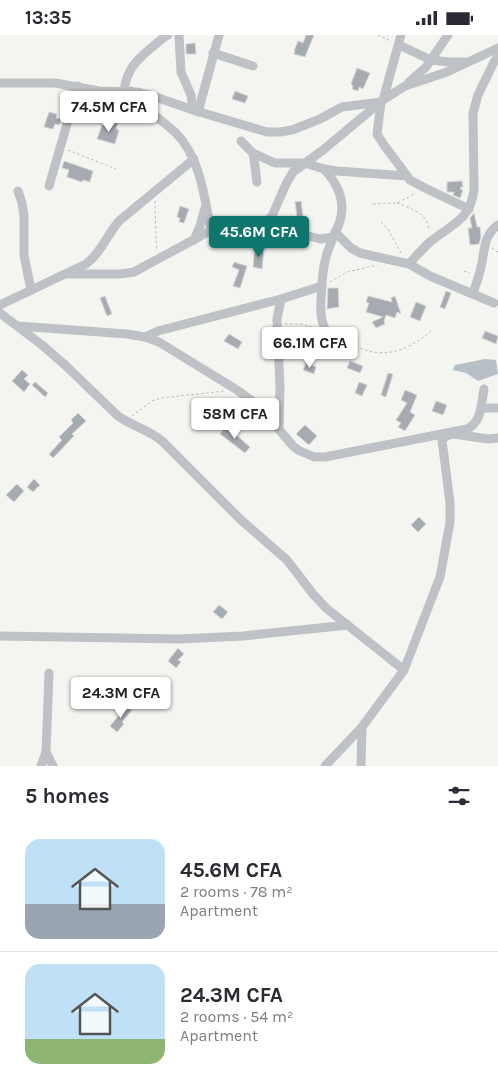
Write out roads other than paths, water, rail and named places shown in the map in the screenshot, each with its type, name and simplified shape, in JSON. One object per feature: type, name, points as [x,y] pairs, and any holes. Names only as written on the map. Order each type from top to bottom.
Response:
[{"type":"street","points":[[127,91],[129,72],[136,61],[168,35]]},
{"type":"street","points":[[179,35],[181,72],[191,95],[195,111]]},
{"type":"street","points":[[195,111],[219,35]]},
{"type":"street","points":[[401,35],[382,101],[377,134],[410,179],[469,209]]},
{"type":"street","points":[[263,224],[272,216],[293,171],[382,101],[405,86],[426,67],[448,35]]},
{"type":"street","points":[[399,45],[431,60],[468,62],[498,58]]},
{"type":"street","points":[[405,86],[447,72],[498,49]]},
{"type":"street","points":[[213,53],[253,65]]},
{"type":"street","points":[[408,263],[426,246],[458,222],[469,209],[474,189],[473,113],[478,95],[494,62],[498,58]]},
{"type":"street","points":[[0,83],[55,83],[99,91],[146,93],[195,111],[266,132],[292,130],[342,107],[382,101]]},
{"type":"street","points":[[49,187],[78,86]]},
{"type":"street","points":[[127,91],[175,133],[194,159],[211,230]]},
{"type":"street","points":[[241,141],[253,153],[275,163],[305,163],[324,169],[407,176]]},
{"type":"street","points":[[253,153],[257,182]]},
{"type":"street","points":[[0,305],[68,274],[93,259],[114,227],[194,159]]},
{"type":"street","points":[[324,169],[333,179],[339,191],[342,205],[340,219],[324,264],[320,313],[324,329],[329,336]]},
{"type":"street","points":[[18,191],[24,216],[24,255],[31,290]]},
{"type":"street","points":[[194,240],[206,206]]},
{"type":"street","points":[[68,274],[120,274],[134,272],[219,226],[236,222],[245,221],[263,224],[315,238],[324,239],[334,235]]},
{"type":"street","points":[[473,293],[481,267],[486,239],[490,231],[498,225]]},
{"type":"street","points":[[334,235],[360,253],[408,263],[430,276],[494,303]]},
{"type":"street","points":[[145,337],[158,331],[281,299],[322,286]]},
{"type":"street","points":[[279,428],[278,315],[281,299]]},
{"type":"street","points":[[0,313],[65,365],[114,413],[162,441],[241,520],[287,560],[319,601],[404,670]]},
{"type":"street","points":[[18,326],[127,334],[145,337],[166,345],[252,401],[279,428],[293,447],[308,455],[320,457],[454,434],[488,439],[498,438]]},
{"type":"street","points":[[326,766],[362,727],[404,670],[440,577],[446,549],[450,513],[442,440],[445,435],[471,427],[477,422],[484,389]]},
{"type":"street","points":[[480,408],[498,408]]},
{"type":"street","points":[[0,636],[179,639],[243,636],[348,625]]},
{"type":"street","points":[[41,766],[46,752],[49,673]]},
{"type":"street","points":[[360,766],[362,727]]},
{"type":"street","points":[[46,752],[52,766]]}]
